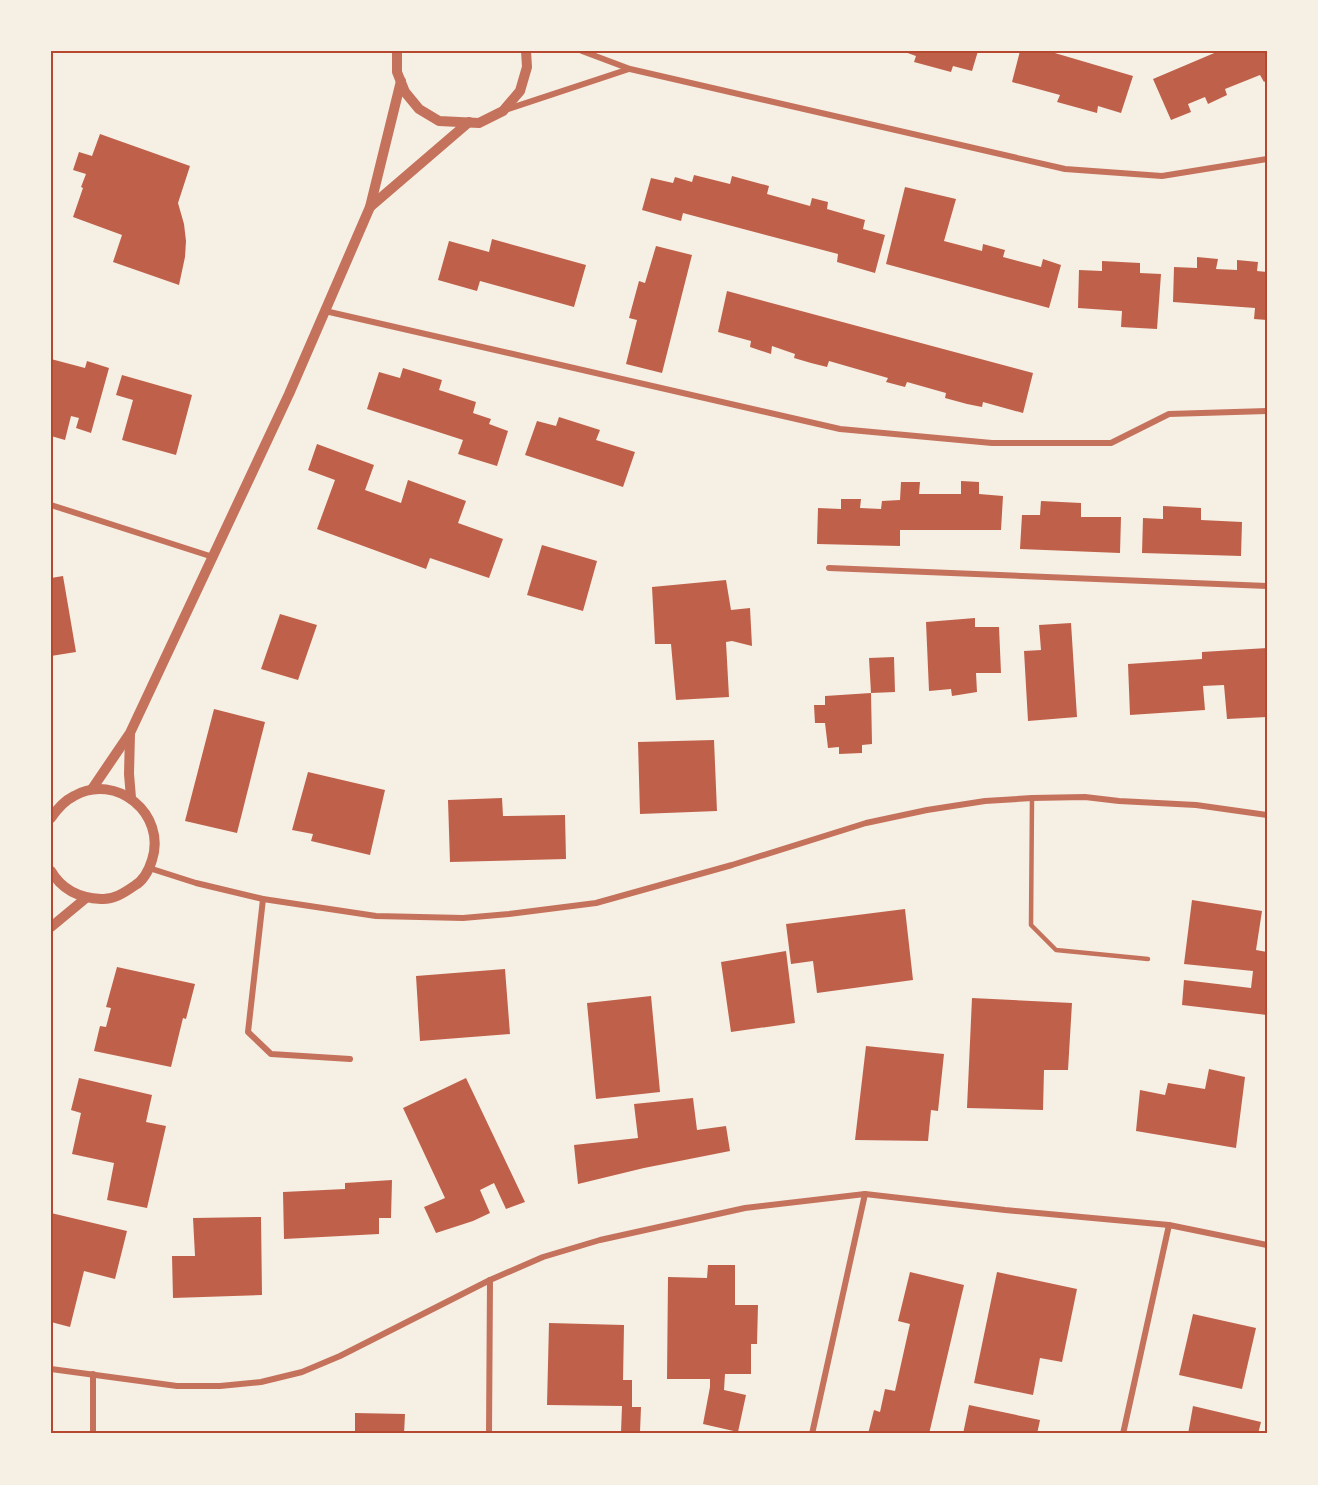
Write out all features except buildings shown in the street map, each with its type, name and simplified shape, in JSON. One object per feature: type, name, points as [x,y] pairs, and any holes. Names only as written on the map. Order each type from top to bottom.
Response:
[{"type":"street","points":[[503,111],[520,91],[528,67],[526,51]]},
{"type":"street","points":[[582,51],[630,69],[1065,169],[1162,176],[1267,159]]},
{"type":"street","points":[[396,52],[397,72],[405,92],[419,110],[439,121],[479,123],[503,111],[630,69]]},
{"type":"street","points":[[92,789],[130,733],[289,394],[370,207],[401,81]]},
{"type":"street","points":[[370,207],[469,122]]},
{"type":"street","points":[[325,311],[840,429],[992,443],[1111,443],[1169,414],[1267,411]]},
{"type":"street","points":[[51,505],[214,557]]},
{"type":"street","points":[[829,568],[1267,586]]},
{"type":"street","points":[[130,733],[131,798]]},
{"type":"street","points":[[51,818],[60,806],[75,795],[92,789],[106,789],[131,798],[142,808],[151,822],[154,838],[154,854],[149,868],[138,884],[123,895],[104,900],[86,898],[61,885],[51,873]]},
{"type":"street","points":[[149,868],[196,883],[263,899],[376,916],[462,918],[596,903],[732,865],[866,823],[985,801],[1085,797],[1196,805],[1267,815]]},
{"type":"street","points":[[51,927],[86,898]]},
{"type":"street","points":[[263,899],[248,1032],[271,1054],[350,1059]]},
{"type":"street","points":[[812,1434],[866,1194]]},
{"type":"street","points":[[51,1369],[177,1386],[220,1386],[261,1382],[302,1372],[340,1356],[490,1280],[543,1257],[600,1240],[745,1208],[866,1194],[1169,1225],[1267,1245]]},
{"type":"street","points":[[1123,1434],[1169,1225]]},
{"type":"street","points":[[489,1434],[490,1280]]},
{"type":"street","points":[[93,1374],[93,1434]]},
{"type":"lane","points":[[1032,798],[1031,925],[1056,950],[1148,959]]}]
